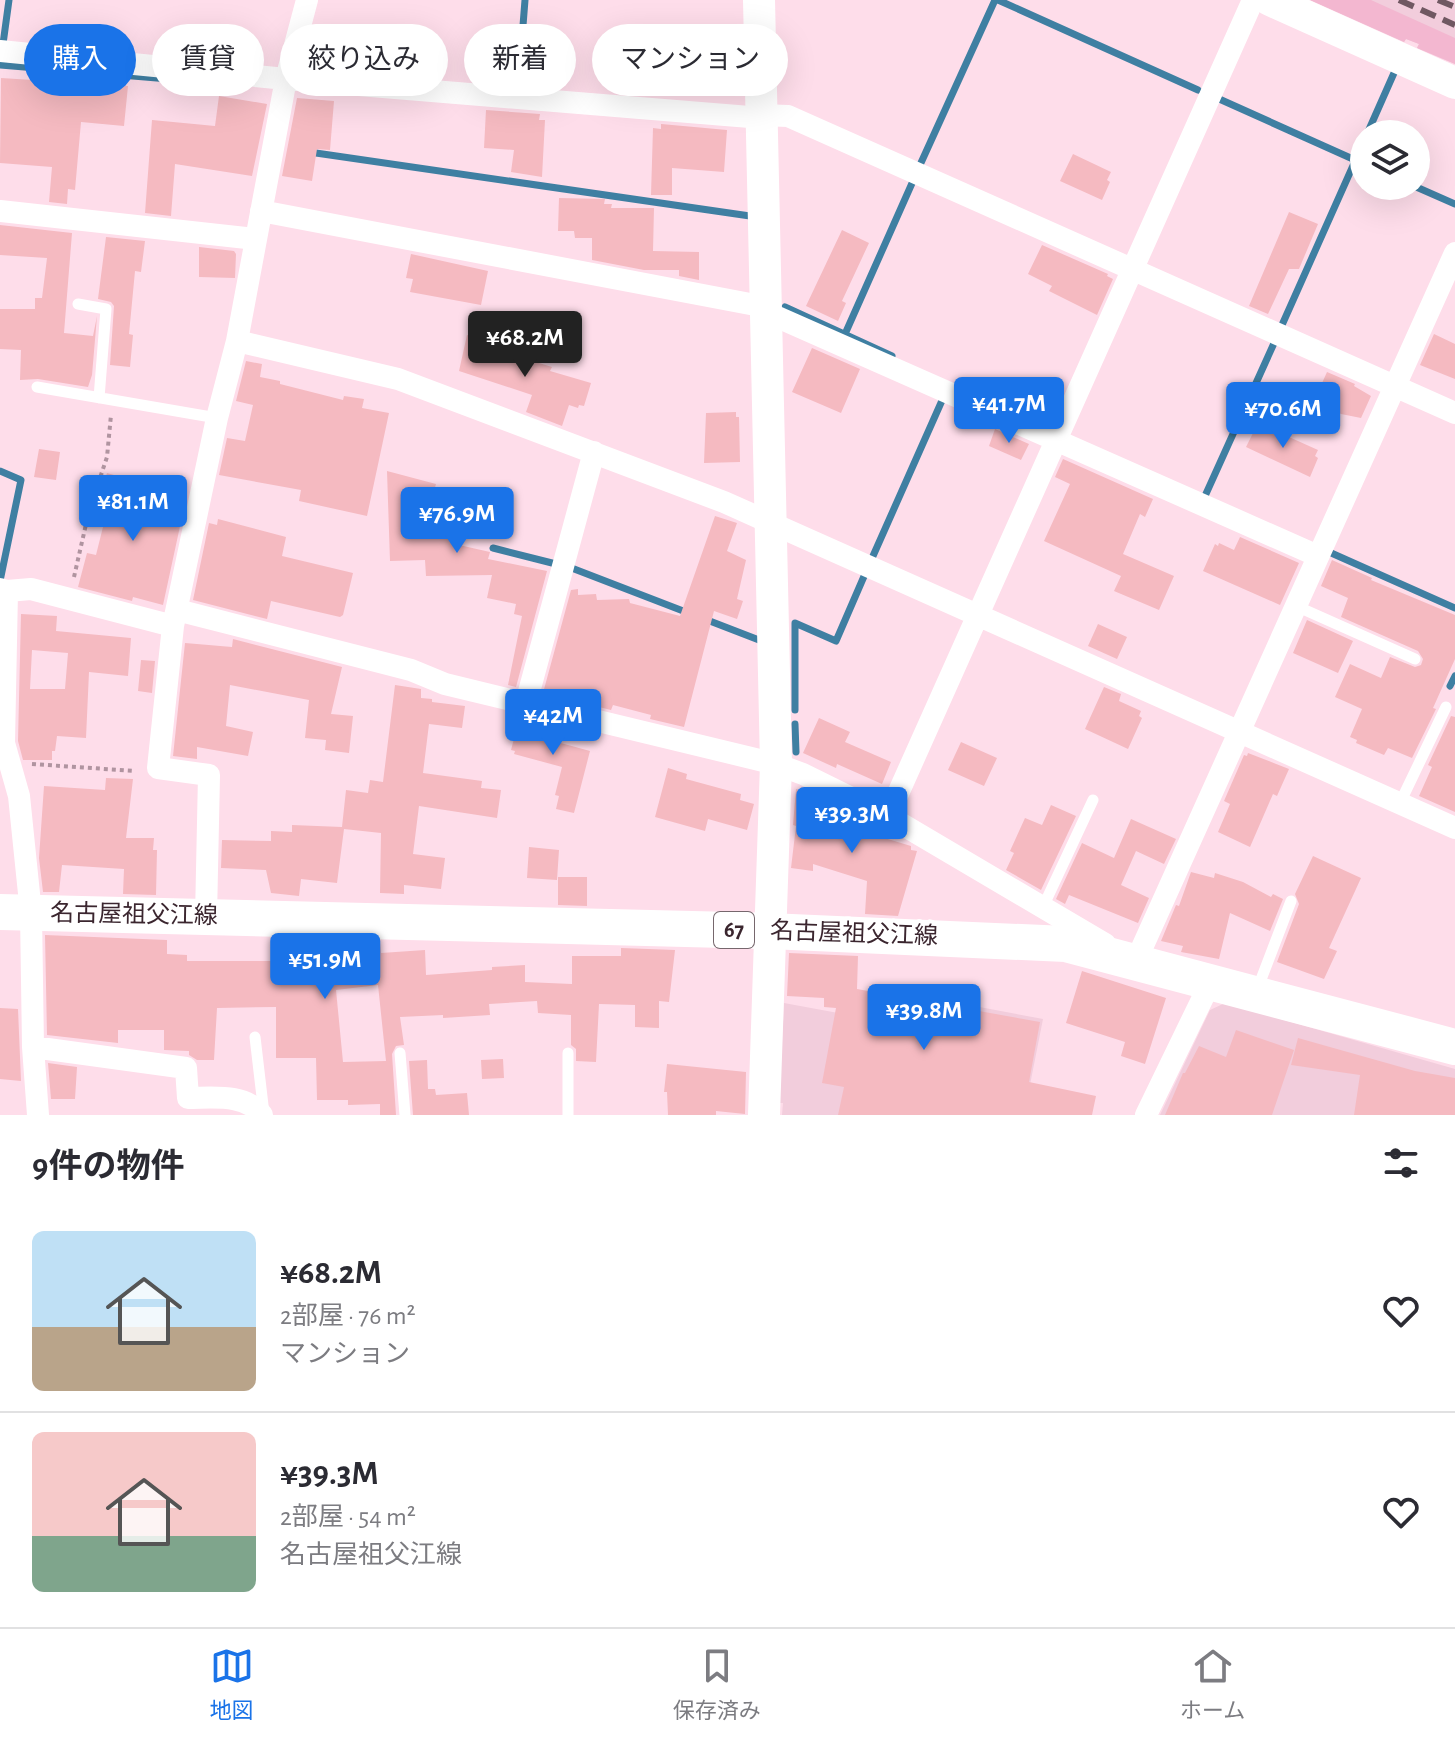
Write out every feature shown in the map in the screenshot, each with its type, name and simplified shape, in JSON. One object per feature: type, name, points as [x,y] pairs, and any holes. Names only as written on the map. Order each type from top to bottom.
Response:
[{"type":"main road","name":"名古屋祖父江線","points":[[16,913],[769,931],[1066,944],[1455,1047]]},
{"type":"street","points":[[301,24],[307,0]]},
{"type":"street","points":[[759,0],[776,764],[764,1115]]},
{"type":"street","points":[[888,816],[1253,0]]},
{"type":"street","points":[[1270,0],[1455,83]]},
{"type":"street","points":[[0,51],[280,78]]},
{"type":"street","points":[[448,92],[788,116],[1455,413]]},
{"type":"street","points":[[206,917],[209,775],[158,768],[175,618],[217,418],[237,341],[283,96]]},
{"type":"street","points":[[0,211],[256,239]]},
{"type":"street","points":[[261,211],[766,310],[1318,556]]},
{"type":"street","points":[[38,1115],[16,913],[19,796],[5,749],[4,590],[31,589],[411,670],[445,684],[776,764],[888,816],[1133,960],[1455,253]]},
{"type":"street","points":[[237,341],[398,379],[771,521],[1455,828]]},
{"type":"street","points":[[526,703],[594,452]]},
{"type":"street","points":[[1146,1115],[1211,981]]},
{"type":"street","points":[[33,1047],[186,1068],[188,1098],[227,1098],[257,1108],[263,1115]]},
{"type":"lane","points":[[78,304],[106,309],[99,398]]},
{"type":"lane","points":[[37,387],[217,418]]},
{"type":"lane","points":[[1296,606],[1415,659]]},
{"type":"lane","points":[[1400,803],[1446,707]]},
{"type":"lane","points":[[1043,907],[1093,800]]},
{"type":"lane","points":[[1255,993],[1291,901]]},
{"type":"lane","points":[[255,1037],[263,1115]]},
{"type":"lane","points":[[400,1053],[405,1115]]},
{"type":"lane","points":[[568,1053],[568,1115]]},
{"type":"path","points":[[69,599],[89,511],[107,457],[112,400]]},
{"type":"path","points":[[5,749],[151,772],[158,768]]},
{"type":"shaded area","points":[[1310,0],[1455,0],[1455,64],[1417,48],[1419,44],[1406,39],[1404,42]]},
{"type":"shaded area","points":[[1310,0],[1371,0],[1455,38],[1455,64],[1417,48],[1419,44],[1406,39],[1404,42]]},
{"type":"shaded area","points":[[921,996],[1043,1019],[1024,1115],[782,1115],[783,1103],[779,1103],[784,1003],[914,1027]]},
{"type":"shaded area","points":[[1225,1003],[1455,1069],[1455,1115],[1160,1115],[1210,1010]]},
{"type":"building","points":[[1,78],[24,79],[24,96],[127,96],[124,126],[81,122],[75,190],[68,189],[67,204],[49,202],[52,167],[0,163]]},
{"type":"building","points":[[219,96],[267,104],[252,176],[175,164],[171,216],[145,213],[152,120],[215,126]]},
{"type":"building","points":[[297,98],[334,101],[330,150],[317,149],[312,181],[282,176]]},
{"type":"building","points":[[486,110],[540,114],[539,120],[545,120],[542,177],[511,172],[514,150],[484,148]]},
{"type":"building","points":[[661,124],[727,130],[724,172],[672,168],[672,195],[651,195],[653,128],[661,129]]},
{"type":"building","points":[[1073,154],[1111,172],[1102,200],[1060,181]]},
{"type":"building","points":[[559,198],[605,199],[604,204],[612,204],[611,208],[654,208],[653,251],[699,252],[699,280],[679,276],[679,270],[644,270],[592,260],[592,238],[575,238],[574,231],[558,231]]},
{"type":"building","points":[[1289,212],[1318,224],[1299,269],[1289,269],[1268,314],[1249,306]]},
{"type":"building","points":[[0,225],[72,233],[64,333],[93,336],[97,316],[92,375],[88,387],[38,379],[20,380],[21,350],[0,349],[0,309],[35,309],[35,298],[42,298],[47,258],[0,255]]},
{"type":"building","points":[[842,230],[869,243],[842,301],[846,303],[838,321],[806,306]]},
{"type":"building","points":[[106,237],[145,241],[141,272],[135,271],[129,334],[133,335],[130,367],[110,365],[114,306],[111,302],[98,299]]},
{"type":"building","points":[[1042,245],[1113,279],[1097,315],[1049,291],[1052,286],[1028,274]]},
{"type":"building","points":[[199,247],[234,251],[235,278],[199,277]]},
{"type":"building","points":[[411,254],[488,271],[481,305],[410,292],[413,279],[406,278]]},
{"type":"building","points":[[1434,334],[1455,344],[1455,379],[1420,365]]},
{"type":"building","points":[[467,335],[502,346],[500,351],[552,367],[550,371],[591,383],[584,406],[569,405],[562,426],[526,412],[532,395],[459,371]]},
{"type":"building","points":[[812,348],[860,369],[841,413],[792,392]]},
{"type":"building","points":[[246,361],[262,364],[260,377],[343,400],[344,396],[364,399],[362,408],[389,413],[367,516],[299,501],[301,490],[219,475],[227,438],[245,441],[253,405],[236,401]]},
{"type":"building","points":[[1327,372],[1355,384],[1371,396],[1361,418],[1341,414],[1314,401]]},
{"type":"building","points":[[736,412],[736,417],[739,417],[740,462],[704,463],[706,413]]},
{"type":"building","points":[[1258,423],[1318,450],[1310,477],[1246,447]]},
{"type":"building","points":[[995,429],[1029,444],[1021,460],[989,446]]},
{"type":"building","points":[[39,449],[60,452],[56,480],[34,477]]},
{"type":"building","points":[[1063,459],[1153,499],[1145,517],[1140,514],[1123,554],[1174,576],[1159,610],[1114,591],[1121,576],[1044,541],[1070,484],[1055,477]]},
{"type":"building","points":[[387,471],[436,484],[429,508],[434,509],[432,518],[458,520],[459,545],[490,552],[488,559],[547,571],[516,687],[508,685],[522,616],[514,614],[516,604],[487,598],[492,575],[426,576],[425,560],[390,561]]},
{"type":"building","points":[[107,473],[158,488],[157,491],[168,494],[164,505],[176,509],[174,515],[182,517],[163,605],[133,597],[132,601],[78,587],[87,553],[96,555],[107,511],[97,508]]},
{"type":"building","points":[[715,516],[737,523],[727,551],[746,560],[737,599],[743,601],[737,619],[714,611],[684,727],[650,719],[651,715],[613,705],[611,710],[543,693],[571,590],[578,589],[578,595],[596,594],[597,600],[629,599],[630,603],[680,616]]},
{"type":"building","points":[[218,519],[286,537],[282,556],[353,573],[343,615],[340,617],[271,601],[267,619],[193,600],[209,523],[217,525]]},
{"type":"building","points":[[1240,537],[1299,563],[1280,605],[1203,571],[1215,544],[1234,550]]},
{"type":"building","points":[[1332,560],[1455,615],[1455,659],[1433,708],[1436,709],[1412,758],[1388,748],[1384,755],[1356,743],[1357,740],[1350,737],[1362,709],[1335,697],[1350,664],[1381,678],[1390,657],[1415,667],[1421,665],[1423,659],[1418,651],[1341,617],[1348,598],[1321,586]]},
{"type":"building","points":[[21,614],[57,616],[56,631],[131,638],[128,676],[89,672],[86,738],[57,736],[52,760],[23,760],[18,741]],"holes":[[[32,650],[68,653],[65,689],[30,689]]]},
{"type":"building","points":[[1307,620],[1353,641],[1338,673],[1293,653]]},
{"type":"building","points":[[1098,624],[1127,637],[1117,659],[1088,646]]},
{"type":"building","points":[[233,639],[342,667],[331,714],[353,716],[349,753],[325,750],[326,740],[305,738],[309,700],[230,685],[226,726],[253,732],[248,756],[197,747],[197,759],[173,756],[185,643],[232,647]]},
{"type":"building","points":[[141,660],[155,661],[152,693],[138,691]]},
{"type":"building","points":[[395,685],[421,689],[421,698],[432,699],[432,702],[465,706],[462,728],[429,724],[423,773],[482,781],[481,788],[501,790],[497,818],[419,806],[413,854],[445,858],[441,889],[404,885],[404,894],[380,893],[381,833],[344,829],[337,883],[301,879],[299,896],[271,893],[266,870],[221,868],[222,840],[271,841],[271,831],[292,832],[292,825],[342,827],[346,790],[368,793],[370,780],[383,782]]},
{"type":"building","points":[[1104,687],[1121,694],[1119,701],[1141,711],[1139,716],[1142,718],[1128,749],[1085,729]]},
{"type":"building","points":[[520,716],[561,726],[557,742],[590,751],[574,813],[556,809],[559,796],[555,795],[562,767],[514,754],[515,751],[511,750]]},
{"type":"building","points":[[1451,716],[1455,717],[1455,812],[1419,796],[1432,767],[1428,765]]},
{"type":"building","points":[[819,718],[850,732],[845,742],[891,762],[882,784],[803,753]]},
{"type":"building","points":[[961,742],[997,758],[984,786],[948,770]]},
{"type":"building","points":[[1248,753],[1289,769],[1277,796],[1273,794],[1250,847],[1218,832],[1230,804],[1224,801],[1244,755]]},
{"type":"building","points":[[668,768],[687,774],[686,779],[741,794],[740,800],[754,804],[747,830],[708,819],[705,831],[655,817]]},
{"type":"building","points":[[106,778],[133,779],[126,838],[154,838],[153,850],[157,850],[156,895],[123,894],[124,869],[62,865],[59,892],[43,892],[39,858],[44,786],[105,790]]},
{"type":"building","points":[[796,789],[821,798],[819,818],[852,826],[911,846],[911,850],[917,851],[898,916],[865,914],[867,881],[813,864],[813,871],[791,868]]},
{"type":"building","points":[[1051,805],[1076,816],[1041,890],[1006,870],[1014,853],[1010,851],[1025,818],[1042,825]]},
{"type":"building","points":[[1131,819],[1176,839],[1164,864],[1136,851],[1121,885],[1149,898],[1138,923],[1069,895],[1065,904],[1056,899],[1082,843],[1114,858]]},
{"type":"building","points":[[529,847],[559,850],[557,880],[527,878]]},
{"type":"building","points":[[1313,856],[1361,878],[1329,948],[1337,951],[1324,979],[1277,962],[1299,904],[1295,894]]},
{"type":"building","points":[[1191,872],[1214,878],[1215,873],[1243,882],[1271,897],[1273,894],[1283,899],[1270,931],[1230,913],[1219,959],[1181,952],[1183,946],[1161,941],[1176,905],[1179,906]]},
{"type":"building","points":[[558,877],[587,877],[587,906],[558,905]]},
{"type":"building","points":[[45,935],[167,940],[167,954],[187,955],[187,961],[313,961],[311,954],[380,943],[381,953],[425,950],[426,975],[525,965],[525,982],[572,984],[572,956],[621,956],[621,948],[675,950],[669,1002],[659,1001],[659,1028],[635,1027],[635,1005],[599,1004],[596,1062],[576,1061],[576,1049],[571,1045],[571,1015],[538,1013],[537,1001],[489,1004],[490,1015],[400,1017],[404,1045],[396,1046],[392,1054],[396,1115],[380,1115],[380,1104],[348,1105],[348,1100],[317,1100],[316,1058],[276,1058],[276,1007],[217,1008],[214,1060],[197,1060],[189,1055],[189,1051],[164,1050],[164,1030],[118,1030],[118,1043],[47,1035]],"holes":[[[378,985],[386,1061],[343,1062],[336,990]]]},
{"type":"building","points":[[789,953],[858,956],[857,989],[1040,1022],[1029,1082],[1096,1096],[1092,1115],[838,1115],[844,1087],[822,1083],[836,1008],[824,1007],[824,998],[787,996]]},
{"type":"building","points":[[1082,971],[1166,998],[1145,1064],[1121,1056],[1125,1042],[1066,1023]]},
{"type":"building","points":[[0,1008],[18,1009],[21,1081],[0,1079]]},
{"type":"building","points":[[1236,1030],[1294,1050],[1272,1115],[1165,1115],[1183,1073],[1199,1046],[1226,1057]]},
{"type":"building","points":[[1298,1038],[1415,1071],[1455,1078],[1455,1115],[1354,1115],[1360,1075],[1291,1065]]},
{"type":"building","points":[[503,1059],[504,1078],[482,1079],[481,1060]]},
{"type":"building","points":[[427,1060],[428,1089],[435,1089],[436,1095],[467,1093],[469,1115],[413,1115],[409,1061]]},
{"type":"building","points":[[48,1063],[77,1067],[75,1099],[51,1099]]},
{"type":"building","points":[[667,1064],[746,1072],[745,1114],[716,1111],[716,1115],[668,1115],[667,1092],[664,1092]]},
{"type":"waterway","points":[[3,44],[9,0]]},
{"type":"waterway","points":[[523,24],[525,0]]},
{"type":"waterway","points":[[920,165],[995,0]]},
{"type":"waterway","points":[[998,0],[1198,90]]},
{"type":"waterway","points":[[0,65],[152,78]]},
{"type":"waterway","points":[[1373,120],[1394,73]]},
{"type":"waterway","points":[[1217,98],[1350,158]]},
{"type":"waterway","points":[[309,152],[750,216]]},
{"type":"waterway","points":[[1282,325],[1350,172]]},
{"type":"waterway","points":[[845,334],[913,181]]},
{"type":"waterway","points":[[1430,193],[1455,204]]},
{"type":"waterway","points":[[785,307],[892,356]]},
{"type":"waterway","points":[[1205,496],[1275,341]]},
{"type":"waterway","points":[[873,556],[944,396]]},
{"type":"waterway","points":[[0,471],[21,480],[0,581]]},
{"type":"waterway","points":[[493,548],[556,564]]},
{"type":"waterway","points":[[1329,552],[1455,608]]},
{"type":"waterway","points":[[569,567],[691,614]]},
{"type":"waterway","points":[[795,710],[795,623],[836,641],[865,574]]},
{"type":"waterway","points":[[702,618],[759,640]]},
{"type":"waterway","points":[[1450,686],[1455,676]]},
{"type":"waterway","points":[[795,724],[796,752]]},
{"type":"railway","points":[[1399,0],[1455,25]]},
{"type":"railway","points":[[1438,0],[1455,7]]}]
